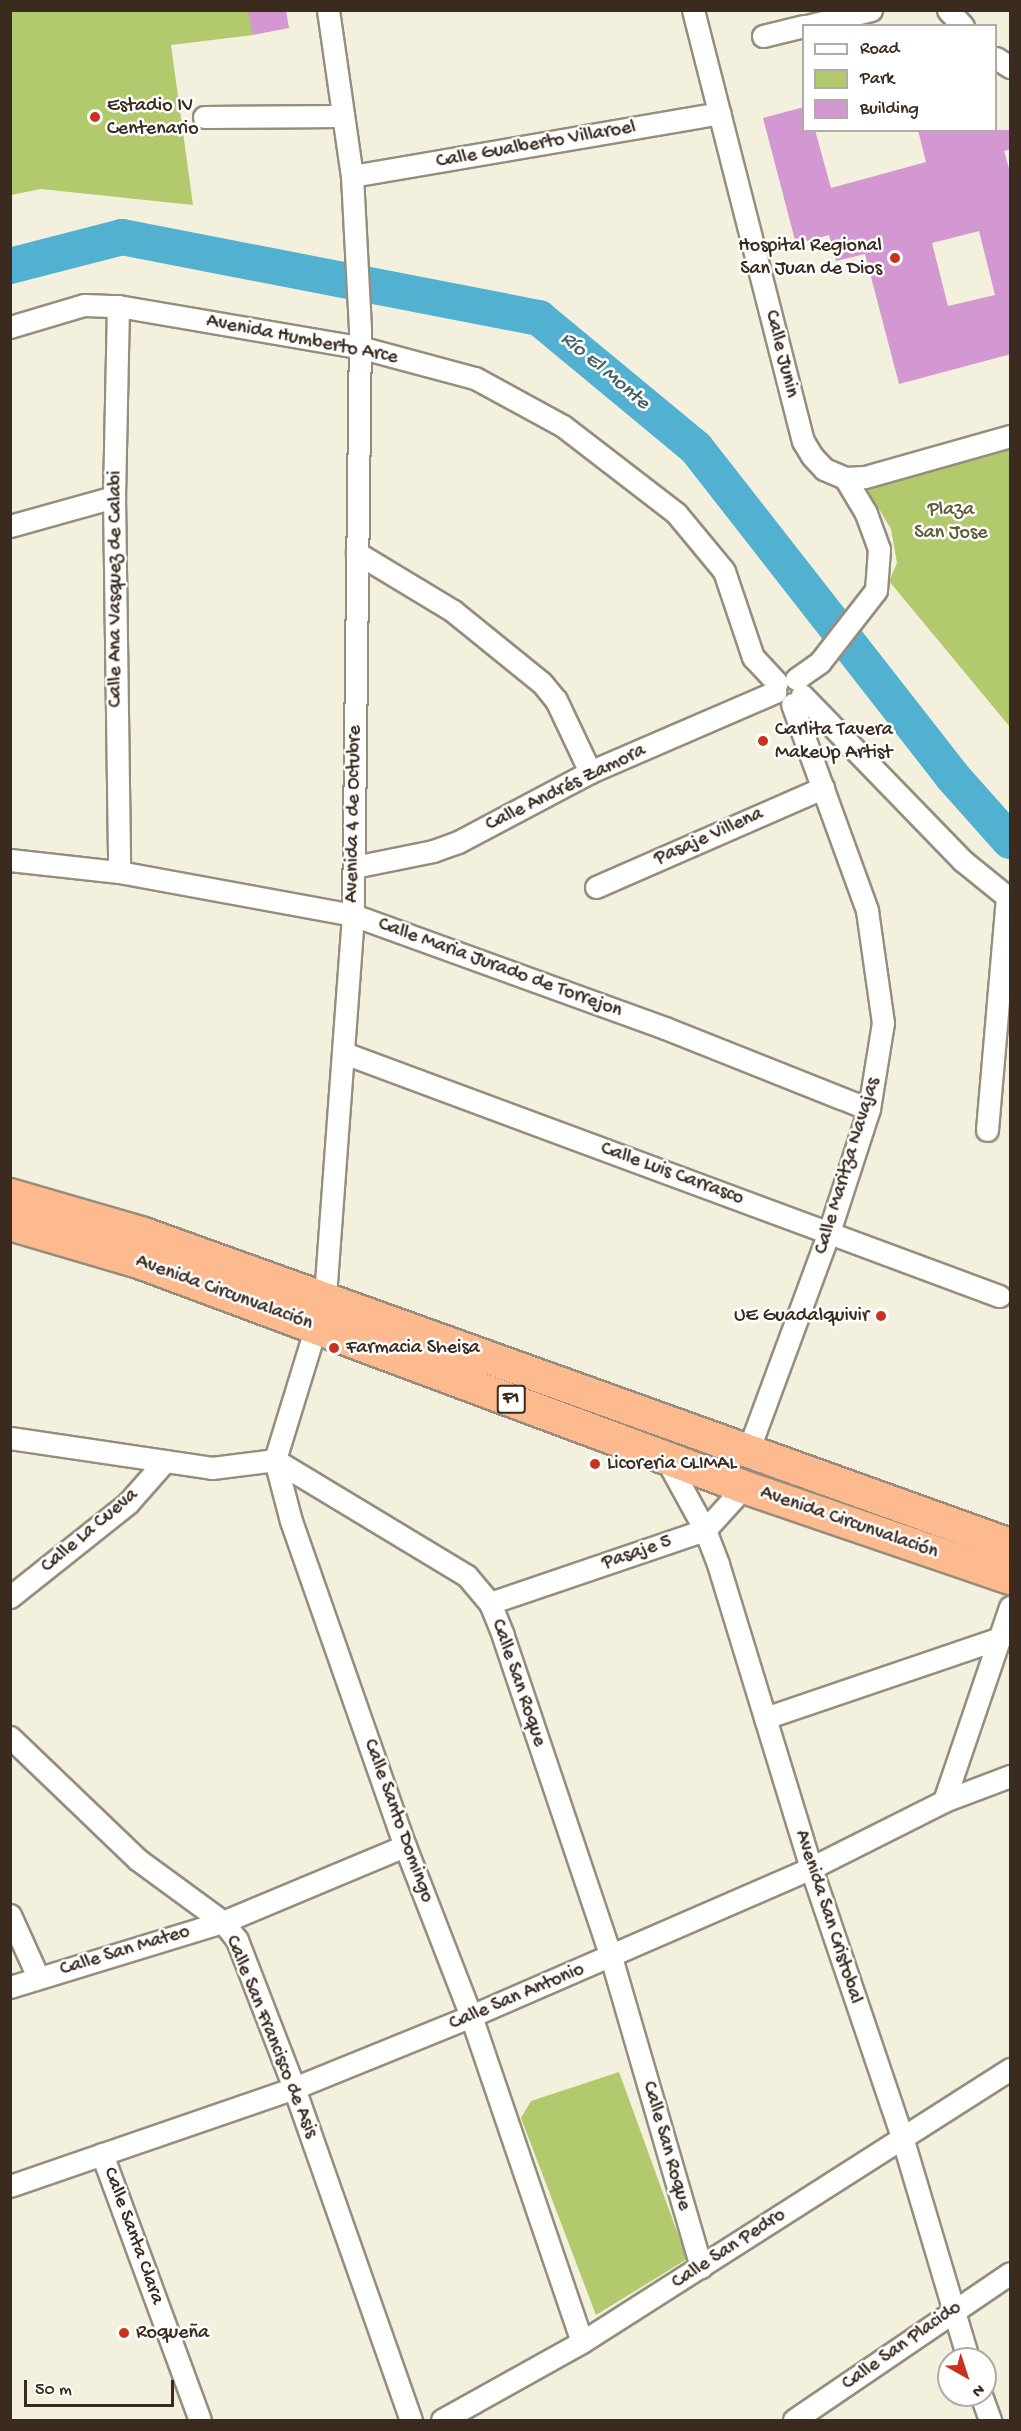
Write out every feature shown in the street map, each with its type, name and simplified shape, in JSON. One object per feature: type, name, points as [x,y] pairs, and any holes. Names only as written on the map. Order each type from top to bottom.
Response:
[{"type":"highway","name":"Avenida Circunvalación","points":[[10,1195],[141,1233],[321,1312],[665,1457],[1011,1578]]},
{"type":"highway","name":"Avenida Circunvalación","points":[[10,1224],[321,1312],[748,1450],[1011,1545]]},
{"type":"street","name":"Avenida 4 de Octubre","points":[[321,1312],[344,1053],[353,915],[359,339],[352,176],[328,10]]},
{"type":"street","name":"Calle Junin","points":[[693,10],[803,441],[824,469],[845,478]]},
{"type":"street","points":[[813,24],[871,10]]},
{"type":"street","points":[[948,10],[961,24]]},
{"type":"street","points":[[763,36],[802,27]]},
{"type":"street","points":[[997,59],[1011,68]]},
{"type":"street","name":"Calle Gualberto Villaroel","points":[[352,176],[720,113]]},
{"type":"street","points":[[204,117],[343,116]]},
{"type":"street","name":"Avenida Humberto Arce","points":[[10,327],[84,305],[118,306],[359,339],[475,378],[522,401],[563,426],[676,513],[724,572],[753,657],[963,861],[1009,899]]},
{"type":"street","name":"Calle Ana Vasquez de Calabi","points":[[118,306],[114,497],[119,872]]},
{"type":"street","points":[[845,478],[865,477],[1011,436]]},
{"type":"street","name":"Calle Andrés Zamora","points":[[354,867],[433,851],[458,842],[590,772],[788,691],[820,662],[876,590],[879,549],[866,513],[845,478]]},
{"type":"street","points":[[10,525],[114,497]]},
{"type":"street","points":[[357,553],[453,611],[542,683],[556,700],[590,772]]},
{"type":"street","name":"Calle Maritza Navajas","points":[[748,1450],[829,1232],[868,1110],[882,1023],[879,976],[867,910],[788,691]]},
{"type":"street","name":"Pasaje Villena","points":[[596,887],[823,788]]},
{"type":"street","name":"Calle Maria Jurado de Torrejon","points":[[10,860],[119,872],[353,915],[665,1028],[868,1110]]},
{"type":"street","points":[[987,1130],[1009,899]]},
{"type":"street","name":"Calle Luis Carrasco","points":[[344,1053],[999,1296]]},
{"type":"street","name":"Calle Santo Domingo","points":[[321,1312],[282,1426],[275,1460],[291,1521],[405,1846],[471,2016],[582,2342]]},
{"type":"street","points":[[10,1438],[212,1468],[275,1460]]},
{"type":"street","points":[[665,1457],[705,1530],[744,1486]]},
{"type":"street","name":"Calle San Roque","points":[[275,1460],[467,1575],[490,1603],[611,1957],[701,2267]]},
{"type":"street","name":"Calle La Cueva","points":[[10,1597],[128,1503],[165,1461]]},
{"type":"street","name":"Pasaje 5","points":[[490,1603],[705,1530]]},
{"type":"street","name":"Avenida San Cristobal","points":[[705,1530],[811,1868],[902,2136],[964,2347]]},
{"type":"street","points":[[944,1801],[1011,1607]]},
{"type":"street","points":[[765,1718],[1000,1638]]},
{"type":"street","name":"Calle San Francisco de Asis","points":[[10,1737],[137,1859],[223,1922],[237,1940],[294,2088],[411,2421]]},
{"type":"street","name":"Calle San Antonio","points":[[10,2186],[294,2088],[471,2016],[811,1868],[944,1801],[1011,1776]]},
{"type":"street","name":"Calle San Mateo","points":[[10,1987],[223,1922],[405,1846]]},
{"type":"street","points":[[10,1915],[38,1977]]},
{"type":"street","name":"Calle San Pedro","points":[[442,2421],[582,2342],[1011,2068]]},
{"type":"street","name":"Calle Santa Clara","points":[[102,2154],[200,2421]]},
{"type":"street","name":"Calle San Placido","points":[[794,2421],[952,2311],[1011,2273]]},
{"type":"green space","name":"Estadio IV Centenario","points":[[11,11],[286,11],[253,35],[171,45],[193,205],[41,189],[11,195]]},
{"type":"green space","name":"Plaza San Jose","points":[[1010,445],[1010,727],[889,581],[897,563],[891,529],[864,484]]},
{"type":"green space","points":[[619,2072],[687,2259],[596,2315],[521,2118],[531,2101]]},
{"type":"building","points":[[248,10],[286,10],[289,28],[253,35]]},
{"type":"building","points":[[802,108],[802,132],[816,132],[831,188],[926,162],[918,132],[1011,130],[1011,149],[1004,151],[1011,175],[1011,354],[899,384],[865,254],[836,261],[829,235],[796,244],[763,118]],"holes":[[[979,231],[995,295],[948,306],[932,243]]]},
{"type":"waterway","name":"Río El Monte","points":[[10,266],[122,237],[539,318],[696,448],[952,776],[1010,841]]},
{"type":"place","name":"Estadio IV Centenario","points":[[95,117]]},
{"type":"place","name":"Hospital Regional San Juan de Dios","points":[[895,258]]},
{"type":"place","name":"Carlita Tavera MakeUp Artist","points":[[763,741]]},
{"type":"place","name":"UE Guadalquivir","points":[[881,1316]]},
{"type":"place","name":"Farmacia Sheisa","points":[[334,1348]]},
{"type":"place","name":"Licoreria CLIMAL","points":[[595,1464]]},
{"type":"place","name":"Roqueña","points":[[124,2333]]}]
